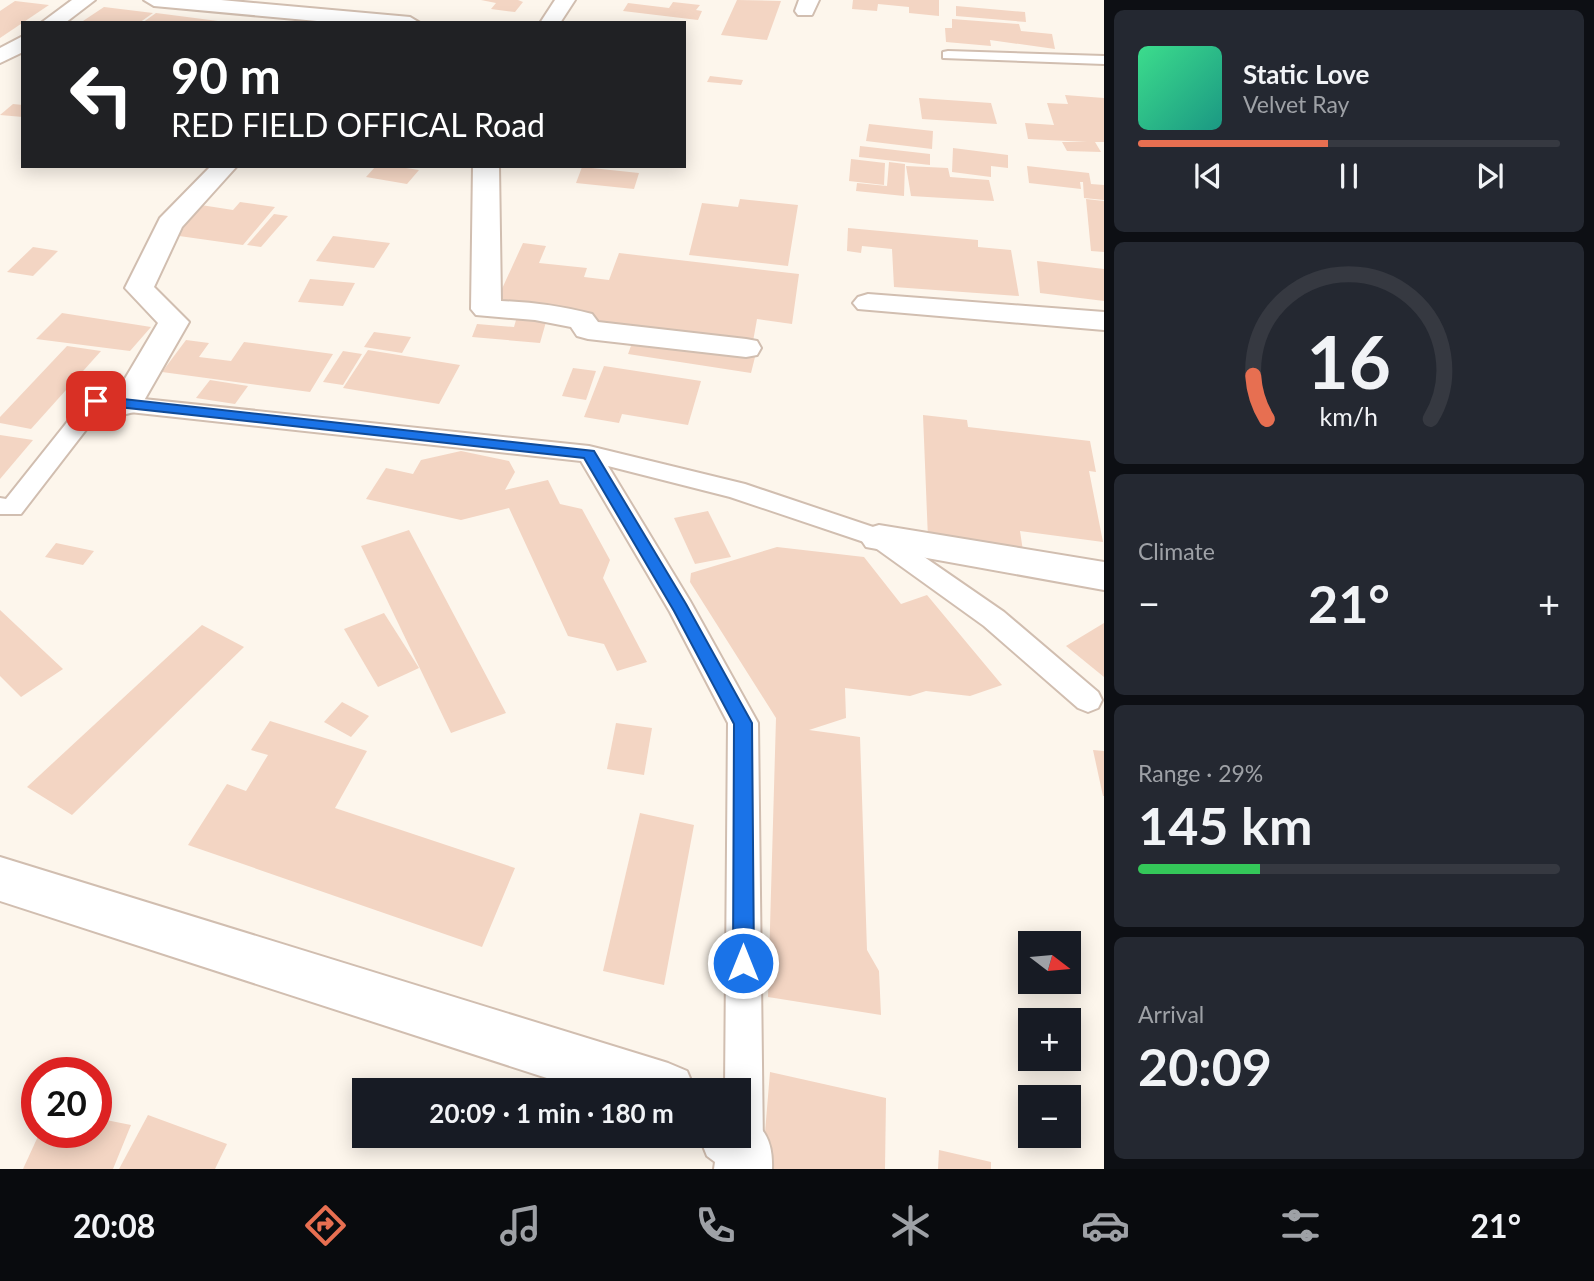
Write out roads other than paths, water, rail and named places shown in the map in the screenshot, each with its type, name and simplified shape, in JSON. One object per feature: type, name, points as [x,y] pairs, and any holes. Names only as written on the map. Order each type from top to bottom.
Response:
[{"type":"street","points":[[54,21],[85,0]]},
{"type":"street","points":[[154,0],[371,21]]},
{"type":"street","points":[[551,21],[565,0]]},
{"type":"street","points":[[0,57],[21,42]]},
{"type":"street","points":[[0,57],[21,59]]},
{"type":"street","points":[[126,404],[174,323],[139,288],[170,224],[223,168]]},
{"type":"street","points":[[486,168],[486,309],[535,311],[581,320],[588,330],[746,348]]},
{"type":"street","points":[[868,303],[1104,321]]},
{"type":"street","points":[[879,538],[1104,576]]},
{"type":"street","points":[[0,879],[630,1078]]},
{"type":"lane","points":[[948,55],[1104,60]]},
{"type":"lane","points":[[0,506],[12,508],[96,401],[589,454],[736,490],[879,538],[994,619],[1088,700]]},
{"type":"lane","points":[[589,454],[681,608],[743,723],[738,1151]]}]
